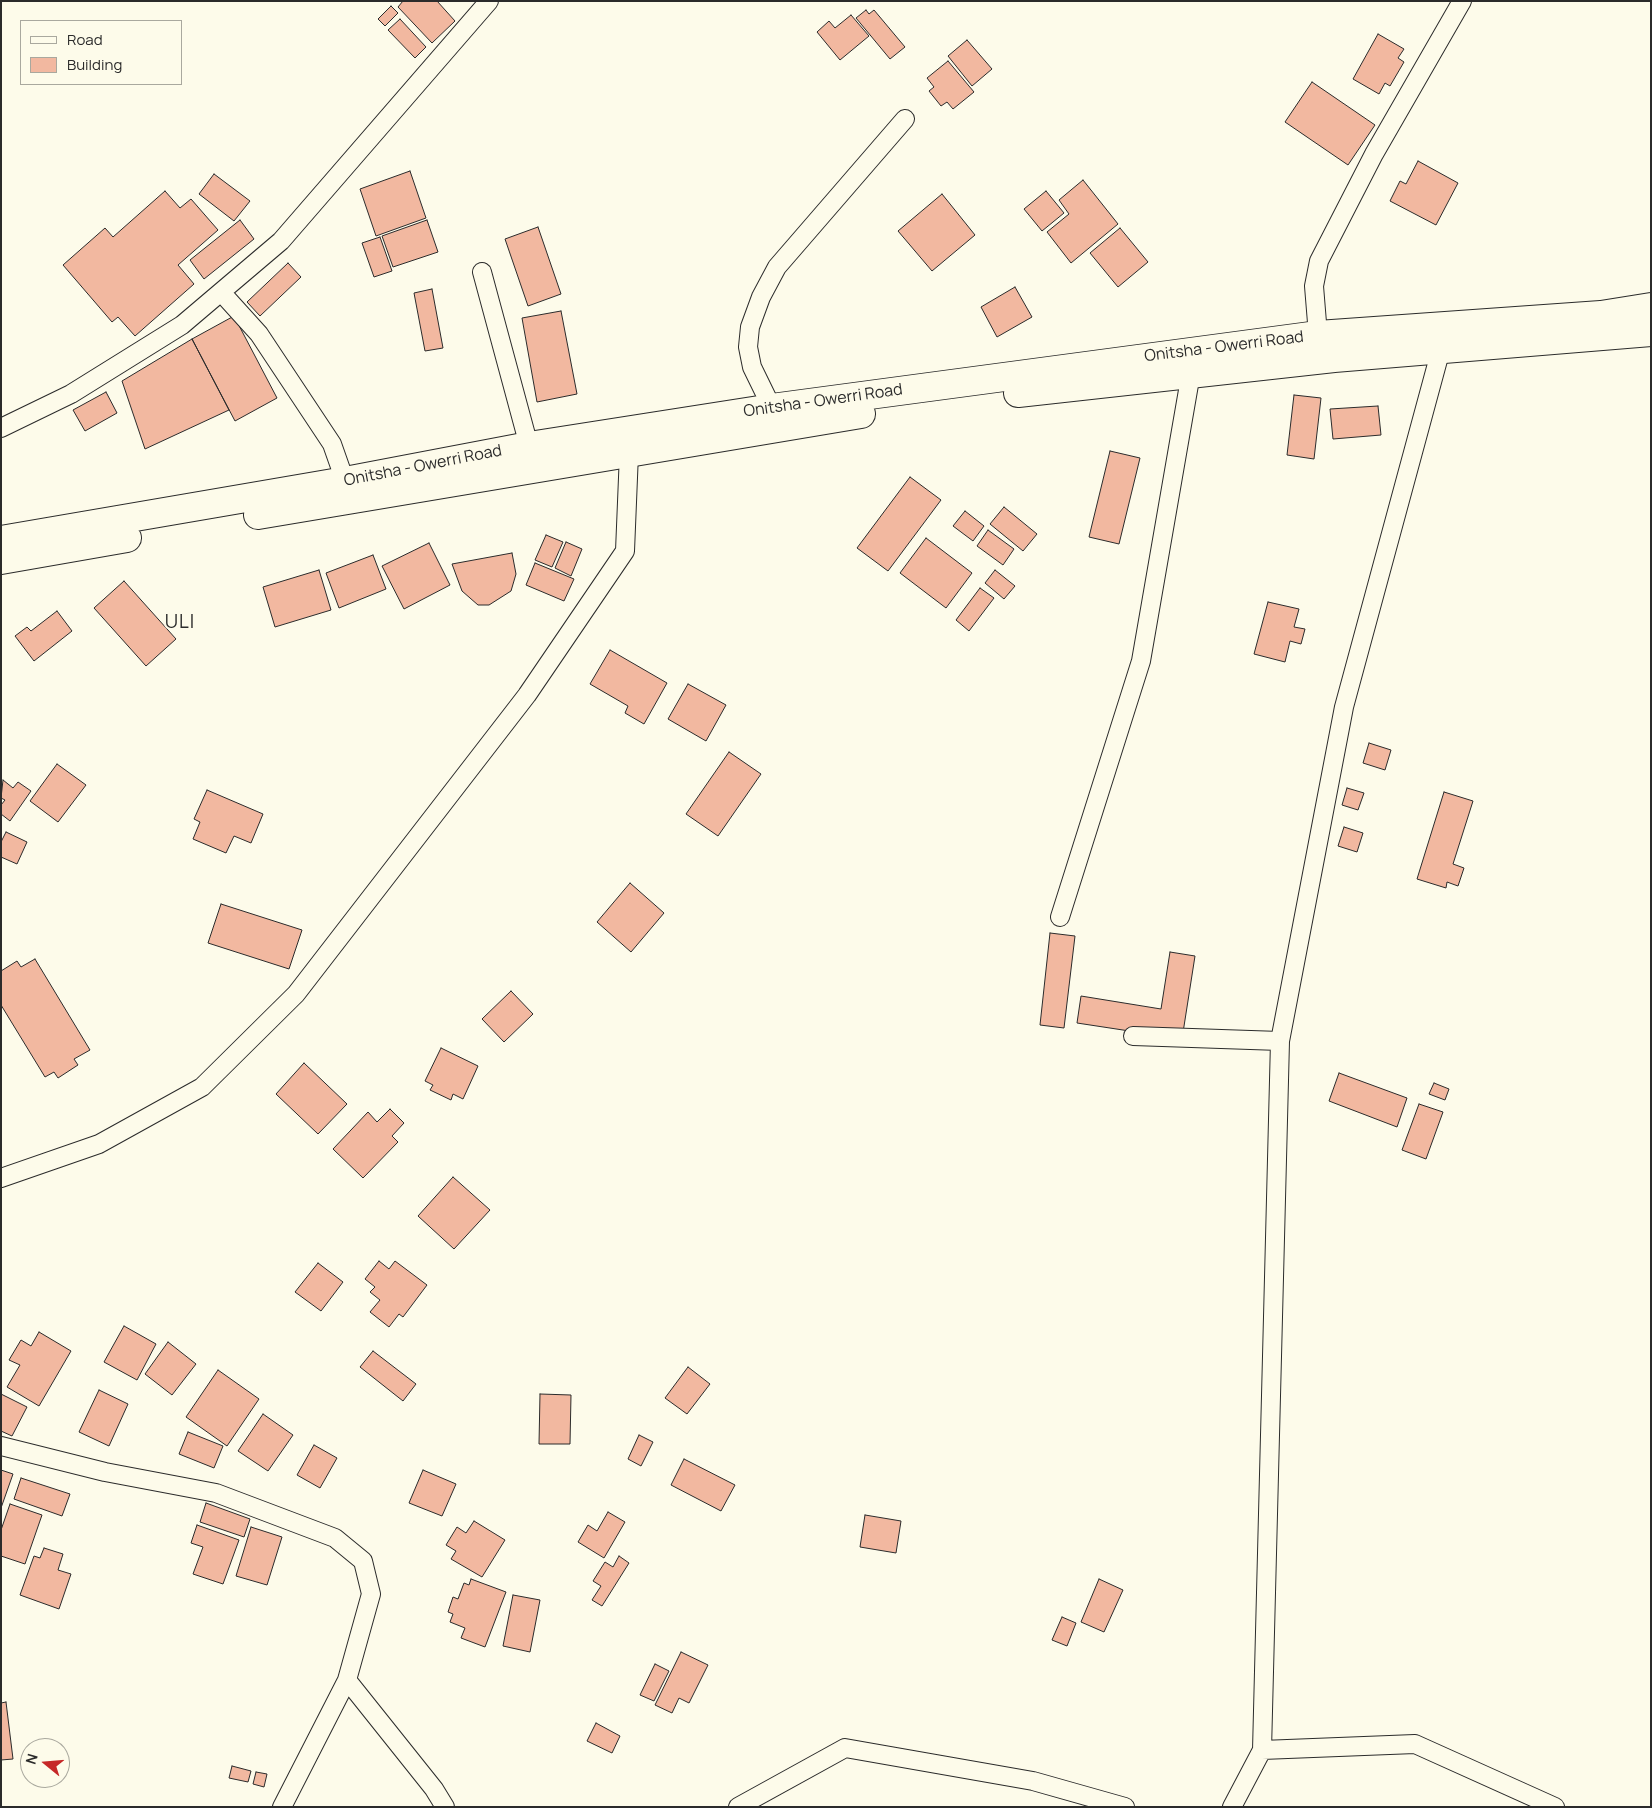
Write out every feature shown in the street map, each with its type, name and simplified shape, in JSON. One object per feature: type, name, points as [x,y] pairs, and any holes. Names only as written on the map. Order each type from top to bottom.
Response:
[{"type":"highway","name":"Onitsha - Owerri Road","points":[[1,540],[345,481],[529,446],[772,408],[1318,336],[1601,315],[1651,307]]},
{"type":"highway","name":"Onitsha - Owerri Road","points":[[1,560],[840,417],[1027,391],[1334,358],[1651,332]]},
{"type":"street","points":[[1,428],[71,394],[182,325],[282,241],[489,1]]},
{"type":"street","points":[[1318,336],[1314,286],[1319,261],[1374,154],[1460,2]]},
{"type":"street","points":[[772,408],[752,367],[748,347],[750,327],[761,297],[777,267],[905,119]]},
{"type":"street","points":[[482,272],[529,446]]},
{"type":"street","points":[[221,292],[259,334],[332,444],[345,481]]},
{"type":"street","points":[[1232,1807],[1262,1750],[1280,1041],[1344,707],[1441,349]]},
{"type":"street","points":[[1060,917],[1141,661],[1190,373]]},
{"type":"street","points":[[1,1178],[99,1144],[202,1087],[296,994],[527,695],[625,551],[629,453]]},
{"type":"street","points":[[1133,1036],[1280,1041]]},
{"type":"street","points":[[1,1446],[105,1472],[216,1493],[335,1538],[363,1561],[370,1594],[346,1680],[282,1807]]},
{"type":"street","points":[[346,1680],[434,1789],[445,1807]]},
{"type":"street","points":[[1262,1750],[1415,1744],[1556,1807]]},
{"type":"street","points":[[738,1807],[845,1748],[1033,1781],[1125,1807]]},
{"type":"building","points":[[403,1],[437,1],[455,21],[432,43],[398,7]]},
{"type":"building","points":[[391,6],[398,13],[385,26],[378,19]]},
{"type":"building","points":[[866,10],[869,14],[874,10],[905,47],[890,59],[856,18]]},
{"type":"building","points":[[851,15],[869,36],[840,60],[817,32],[829,21],[835,28]]},
{"type":"building","points":[[400,19],[426,47],[415,58],[388,30]]},
{"type":"building","points":[[1378,34],[1404,49],[1398,58],[1404,62],[1390,86],[1385,83],[1379,94],[1353,79]]},
{"type":"building","points":[[967,40],[992,69],[972,86],[948,56]]},
{"type":"building","points":[[948,61],[974,92],[953,109],[947,102],[941,106],[929,91],[934,87],[927,78]]},
{"type":"building","points":[[1312,82],[1375,125],[1348,165],[1285,122]]},
{"type":"building","points":[[1418,161],[1458,183],[1436,225],[1390,201],[1400,181],[1406,184]]},
{"type":"building","points":[[410,171],[426,218],[376,236],[360,189]]},
{"type":"building","points":[[214,174],[250,201],[234,221],[199,194]]},
{"type":"building","points":[[1083,180],[1118,224],[1071,263],[1047,232],[1069,214],[1059,200]]},
{"type":"building","points":[[165,191],[180,208],[191,199],[218,230],[178,265],[194,284],[135,336],[118,317],[112,322],[63,265],[105,228],[113,237]]},
{"type":"building","points":[[1046,191],[1064,213],[1042,231],[1024,209]]},
{"type":"building","points":[[942,194],[975,235],[932,271],[898,231]]},
{"type":"building","points":[[240,220],[254,239],[204,279],[190,260]]},
{"type":"building","points":[[427,220],[438,252],[393,267],[382,236]]},
{"type":"building","points":[[538,227],[561,294],[528,306],[505,239]]},
{"type":"building","points":[[1120,228],[1148,262],[1118,287],[1090,253]]},
{"type":"building","points":[[380,237],[392,271],[374,277],[362,243]]},
{"type":"building","points":[[288,263],[301,277],[260,316],[247,302]]},
{"type":"building","points":[[1015,287],[1032,317],[997,337],[981,307]]},
{"type":"building","points":[[432,289],[443,348],[425,351],[414,293]]},
{"type":"building","points":[[561,311],[577,394],[537,402],[522,318]]},
{"type":"building","points":[[234,316],[277,398],[235,421],[192,339]]},
{"type":"building","points":[[192,339],[229,410],[145,449],[122,381]]},
{"type":"building","points":[[106,392],[117,413],[85,431],[73,410]]},
{"type":"building","points":[[1294,395],[1321,398],[1314,459],[1287,455]]},
{"type":"building","points":[[1378,406],[1381,435],[1333,439],[1330,409]]},
{"type":"building","points":[[1110,451],[1140,458],[1119,544],[1089,537]]},
{"type":"building","points":[[910,477],[941,500],[888,571],[857,548]]},
{"type":"building","points":[[1004,507],[1037,534],[1023,551],[990,524]]},
{"type":"building","points":[[965,511],[984,526],[973,541],[953,526]]},
{"type":"building","points":[[988,530],[1014,549],[1003,565],[977,546]]},
{"type":"building","points":[[546,535],[563,542],[552,567],[535,560]]},
{"type":"building","points":[[926,538],[972,573],[946,608],[900,573]]},
{"type":"building","points":[[566,542],[582,549],[571,576],[555,568]]},
{"type":"building","points":[[429,543],[450,585],[404,609],[382,566]]},
{"type":"building","points":[[512,553],[516,574],[511,591],[489,605],[478,605],[462,591],[452,564]]},
{"type":"building","points":[[373,555],[386,589],[339,608],[326,573]]},
{"type":"building","points":[[535,563],[574,579],[564,601],[526,585]]},
{"type":"building","points":[[319,570],[331,610],[275,627],[263,587]]},
{"type":"building","points":[[995,570],[1015,586],[1004,599],[985,583]]},
{"type":"building","points":[[124,581],[176,639],[146,666],[94,608]]},
{"type":"building","points":[[980,588],[994,598],[969,631],[956,620]]},
{"type":"building","points":[[1268,602],[1299,609],[1294,627],[1305,629],[1301,644],[1290,641],[1285,662],[1254,654]]},
{"type":"building","points":[[57,611],[72,631],[34,661],[15,636],[27,627],[31,631]]},
{"type":"building","points":[[610,650],[667,683],[644,724],[625,713],[628,706],[590,684]]},
{"type":"building","points":[[688,684],[726,705],[706,741],[668,719]]},
{"type":"building","points":[[1369,743],[1391,750],[1385,770],[1363,763]]},
{"type":"building","points":[[729,752],[761,774],[718,836],[686,814]]},
{"type":"building","points":[[57,764],[86,785],[58,822],[30,801]]},
{"type":"building","points":[[3,780],[13,788],[18,782],[31,791],[10,821],[1,814],[1,805],[5,800],[1,798]]},
{"type":"building","points":[[1347,788],[1364,793],[1358,810],[1342,805]]},
{"type":"building","points":[[207,790],[263,814],[251,843],[234,836],[226,853],[193,839],[200,822],[194,819]]},
{"type":"building","points":[[1444,792],[1473,801],[1453,864],[1464,868],[1458,886],[1447,882],[1446,888],[1417,879]]},
{"type":"building","points":[[1344,827],[1363,833],[1357,852],[1338,846]]},
{"type":"building","points":[[6,832],[27,842],[17,864],[1,857],[1,842]]},
{"type":"building","points":[[630,883],[664,913],[631,952],[597,922]]},
{"type":"building","points":[[221,904],[302,930],[289,969],[208,943]]},
{"type":"building","points":[[1050,933],[1075,936],[1064,1028],[1040,1025]]},
{"type":"building","points":[[1170,952],[1195,956],[1182,1039],[1077,1023],[1081,996],[1161,1009]]},
{"type":"building","points":[[35,959],[90,1050],[74,1059],[78,1065],[58,1078],[54,1072],[45,1077],[1,1005],[1,971],[17,961],[21,967]]},
{"type":"building","points":[[511,991],[533,1014],[504,1042],[482,1019]]},
{"type":"building","points":[[441,1048],[478,1066],[463,1099],[453,1094],[451,1100],[430,1090],[433,1085],[425,1081]]},
{"type":"building","points":[[304,1063],[347,1104],[318,1134],[276,1094]]},
{"type":"building","points":[[1339,1073],[1407,1098],[1397,1127],[1329,1101]]},
{"type":"building","points":[[1434,1083],[1449,1089],[1445,1100],[1429,1094]]},
{"type":"building","points":[[1419,1104],[1443,1112],[1426,1159],[1402,1150]]},
{"type":"building","points":[[390,1109],[404,1123],[392,1136],[398,1142],[363,1178],[333,1149],[368,1112],[377,1122]]},
{"type":"building","points":[[453,1177],[490,1210],[454,1249],[418,1216]]},
{"type":"building","points":[[379,1261],[389,1269],[395,1261],[427,1285],[403,1317],[399,1314],[389,1327],[370,1312],[380,1300],[370,1292],[375,1287],[365,1279]]},
{"type":"building","points":[[318,1263],[343,1282],[321,1311],[295,1292]]},
{"type":"building","points":[[124,1326],[156,1344],[137,1380],[104,1362]]},
{"type":"building","points":[[39,1332],[71,1351],[39,1406],[7,1387],[20,1365],[9,1360],[21,1340],[31,1346]]},
{"type":"building","points":[[168,1342],[196,1364],[172,1395],[145,1374]]},
{"type":"building","points":[[373,1351],[416,1384],[403,1401],[360,1367]]},
{"type":"building","points":[[688,1367],[710,1384],[687,1414],[665,1398]]},
{"type":"building","points":[[218,1370],[259,1399],[227,1446],[186,1417]]},
{"type":"building","points":[[99,1390],[128,1404],[109,1446],[79,1432]]},
{"type":"building","points":[[1,1394],[27,1407],[12,1436],[1,1431]]},
{"type":"building","points":[[540,1394],[571,1395],[570,1444],[539,1444]]},
{"type":"building","points":[[263,1414],[293,1435],[268,1471],[238,1451]]},
{"type":"building","points":[[188,1432],[223,1446],[214,1468],[179,1454]]},
{"type":"building","points":[[639,1435],[653,1442],[641,1466],[628,1459]]},
{"type":"building","points":[[314,1445],[337,1458],[320,1488],[297,1475]]},
{"type":"building","points":[[684,1459],[735,1485],[721,1511],[671,1485]]},
{"type":"building","points":[[1,1470],[13,1474],[1,1508]]},
{"type":"building","points":[[423,1470],[456,1484],[442,1516],[409,1503]]},
{"type":"building","points":[[21,1478],[70,1494],[62,1516],[14,1499]]},
{"type":"building","points":[[206,1503],[250,1519],[244,1537],[200,1522]]},
{"type":"building","points":[[10,1504],[42,1515],[25,1564],[1,1556],[1,1530]]},
{"type":"building","points":[[608,1512],[625,1522],[604,1558],[578,1542],[588,1525],[597,1531]]},
{"type":"building","points":[[865,1515],[901,1521],[896,1553],[860,1547]]},
{"type":"building","points":[[474,1521],[505,1540],[482,1577],[451,1559],[456,1551],[446,1545],[457,1527],[466,1533]]},
{"type":"building","points":[[197,1525],[239,1540],[223,1584],[193,1574],[203,1547],[191,1543]]},
{"type":"building","points":[[251,1527],[282,1537],[267,1585],[236,1576]]},
{"type":"building","points":[[44,1548],[63,1554],[58,1570],[71,1574],[59,1609],[20,1595],[34,1556],[40,1558]]},
{"type":"building","points":[[619,1556],[629,1563],[602,1606],[592,1600],[601,1586],[593,1581],[605,1562],[613,1567]]},
{"type":"building","points":[[471,1579],[506,1592],[485,1647],[461,1638],[465,1628],[450,1622],[453,1614],[448,1612],[453,1597],[458,1599],[464,1583],[469,1585]]},
{"type":"building","points":[[1099,1579],[1123,1590],[1104,1632],[1081,1622]]},
{"type":"building","points":[[513,1595],[540,1600],[530,1652],[503,1646]]},
{"type":"building","points":[[1062,1617],[1076,1623],[1067,1646],[1052,1640]]},
{"type":"building","points":[[681,1652],[708,1665],[689,1703],[679,1698],[672,1713],[655,1705]]},
{"type":"building","points":[[655,1664],[669,1671],[654,1701],[640,1695]]},
{"type":"building","points":[[6,1702],[13,1759],[1,1760],[1,1703]]},
{"type":"building","points":[[596,1723],[620,1736],[612,1753],[587,1741]]},
{"type":"building","points":[[232,1766],[251,1771],[248,1782],[229,1778]]},
{"type":"building","points":[[256,1772],[267,1774],[264,1787],[253,1784]]},
{"type":"district","name":"ULI","points":[[180,623]]}]
